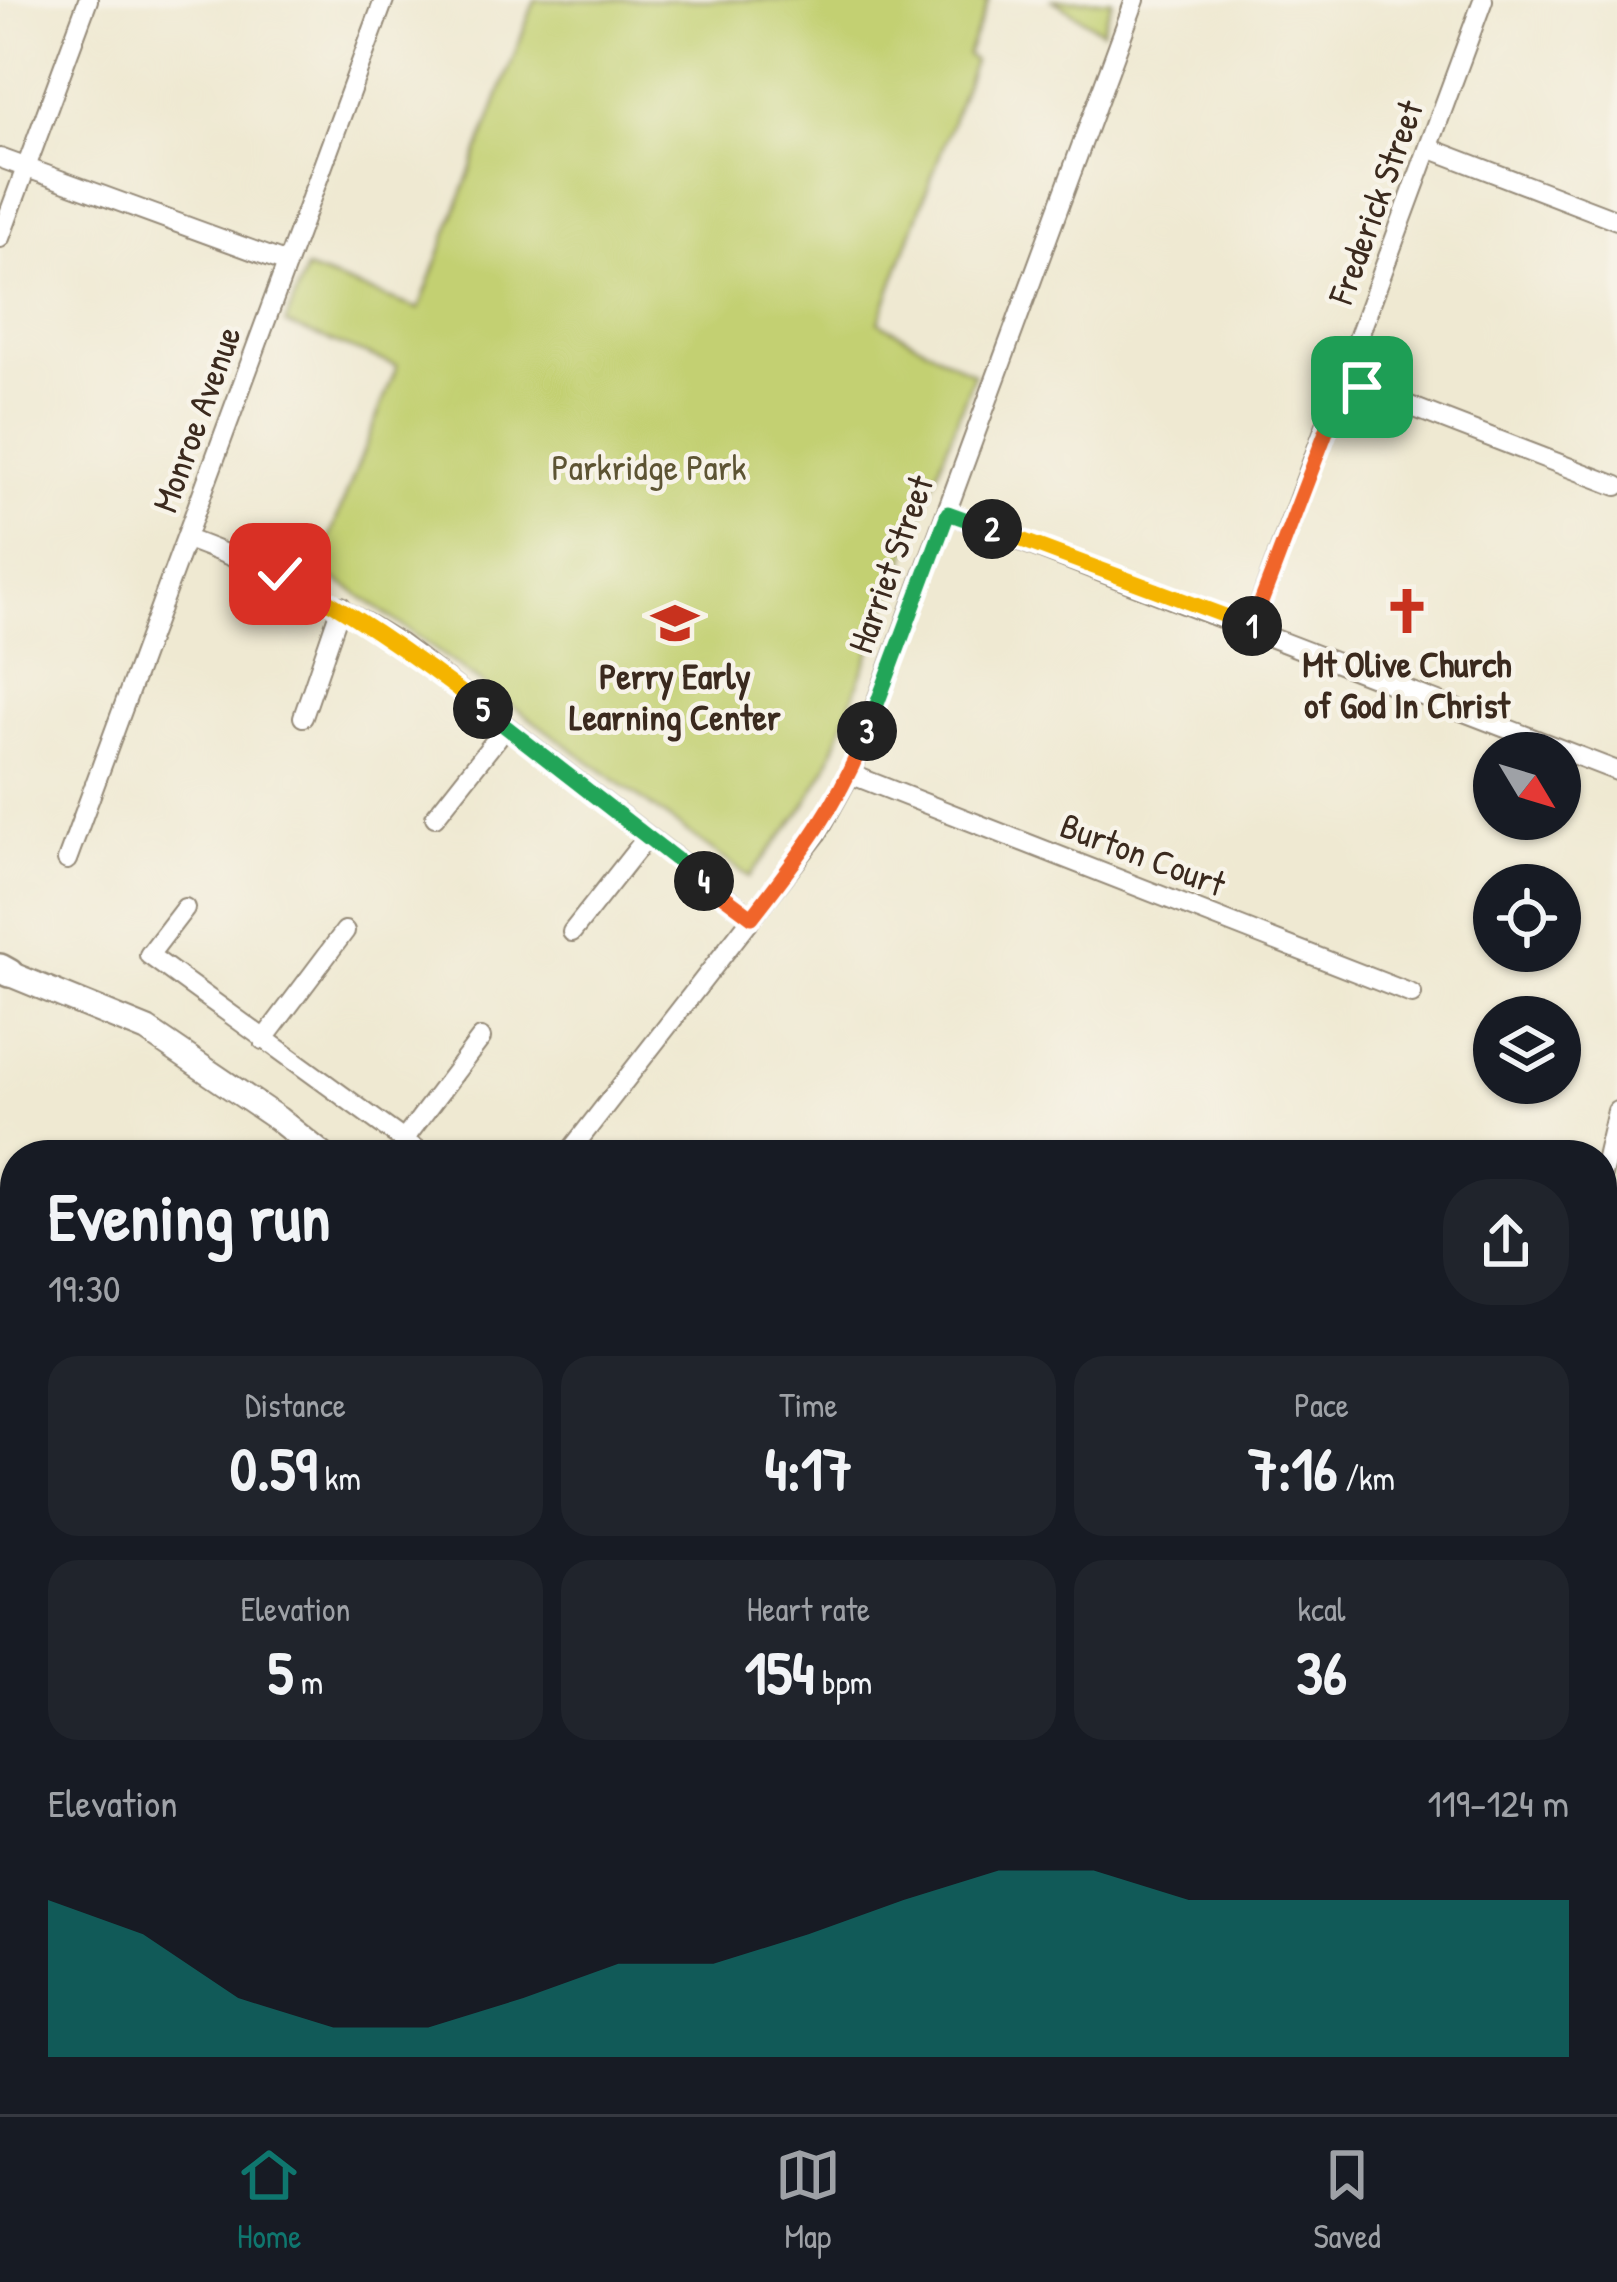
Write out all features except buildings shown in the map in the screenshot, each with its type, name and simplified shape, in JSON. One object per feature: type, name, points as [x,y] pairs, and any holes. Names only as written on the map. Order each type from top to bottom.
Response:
[{"type":"main road","points":[[3,970],[147,1030],[304,1140]]},
{"type":"street","points":[[0,238],[88,0]]},
{"type":"street","name":"Monroe Avenue","points":[[68,860],[385,0]]},
{"type":"street","name":"Harriet Street","points":[[579,1140],[817,834],[850,774],[1135,0]]},
{"type":"street","name":"Frederick Street","points":[[1251,628],[1484,0]]},
{"type":"street","points":[[1429,148],[1617,220]]},
{"type":"street","points":[[0,158],[287,263]]},
{"type":"street","points":[[1345,382],[1617,485]]},
{"type":"street","points":[[948,513],[1617,771]]},
{"type":"street","points":[[187,539],[280,574],[399,643],[752,917]]},
{"type":"street","points":[[303,717],[341,606]]},
{"type":"street","points":[[436,818],[506,727]]},
{"type":"street","name":"Burton Court","points":[[850,774],[1412,994]]},
{"type":"street","points":[[572,932],[647,837]]},
{"type":"street","points":[[185,908],[149,955],[400,1140]]},
{"type":"street","points":[[263,1040],[346,931]]},
{"type":"street","points":[[404,1140],[481,1038]]},
{"type":"green space","name":"Parkridge Park","points":[[535,0],[989,0],[967,55],[974,61],[879,322],[974,374],[827,767],[802,811],[749,877],[317,569],[397,366],[285,324],[306,269],[419,309]]},
{"type":"green space","points":[[1053,0],[1112,0],[1102,31]]},
{"type":"place","name":"Mt Olive Church of God In Christ","points":[[1407,611]]},
{"type":"place","name":"Perry Early Learning Center","points":[[675,623]]},
{"type":"route","points":[[280,574],[399,643],[752,917],[817,834],[850,774],[948,513],[1251,628],[1345,382],[1362,387]]}]
